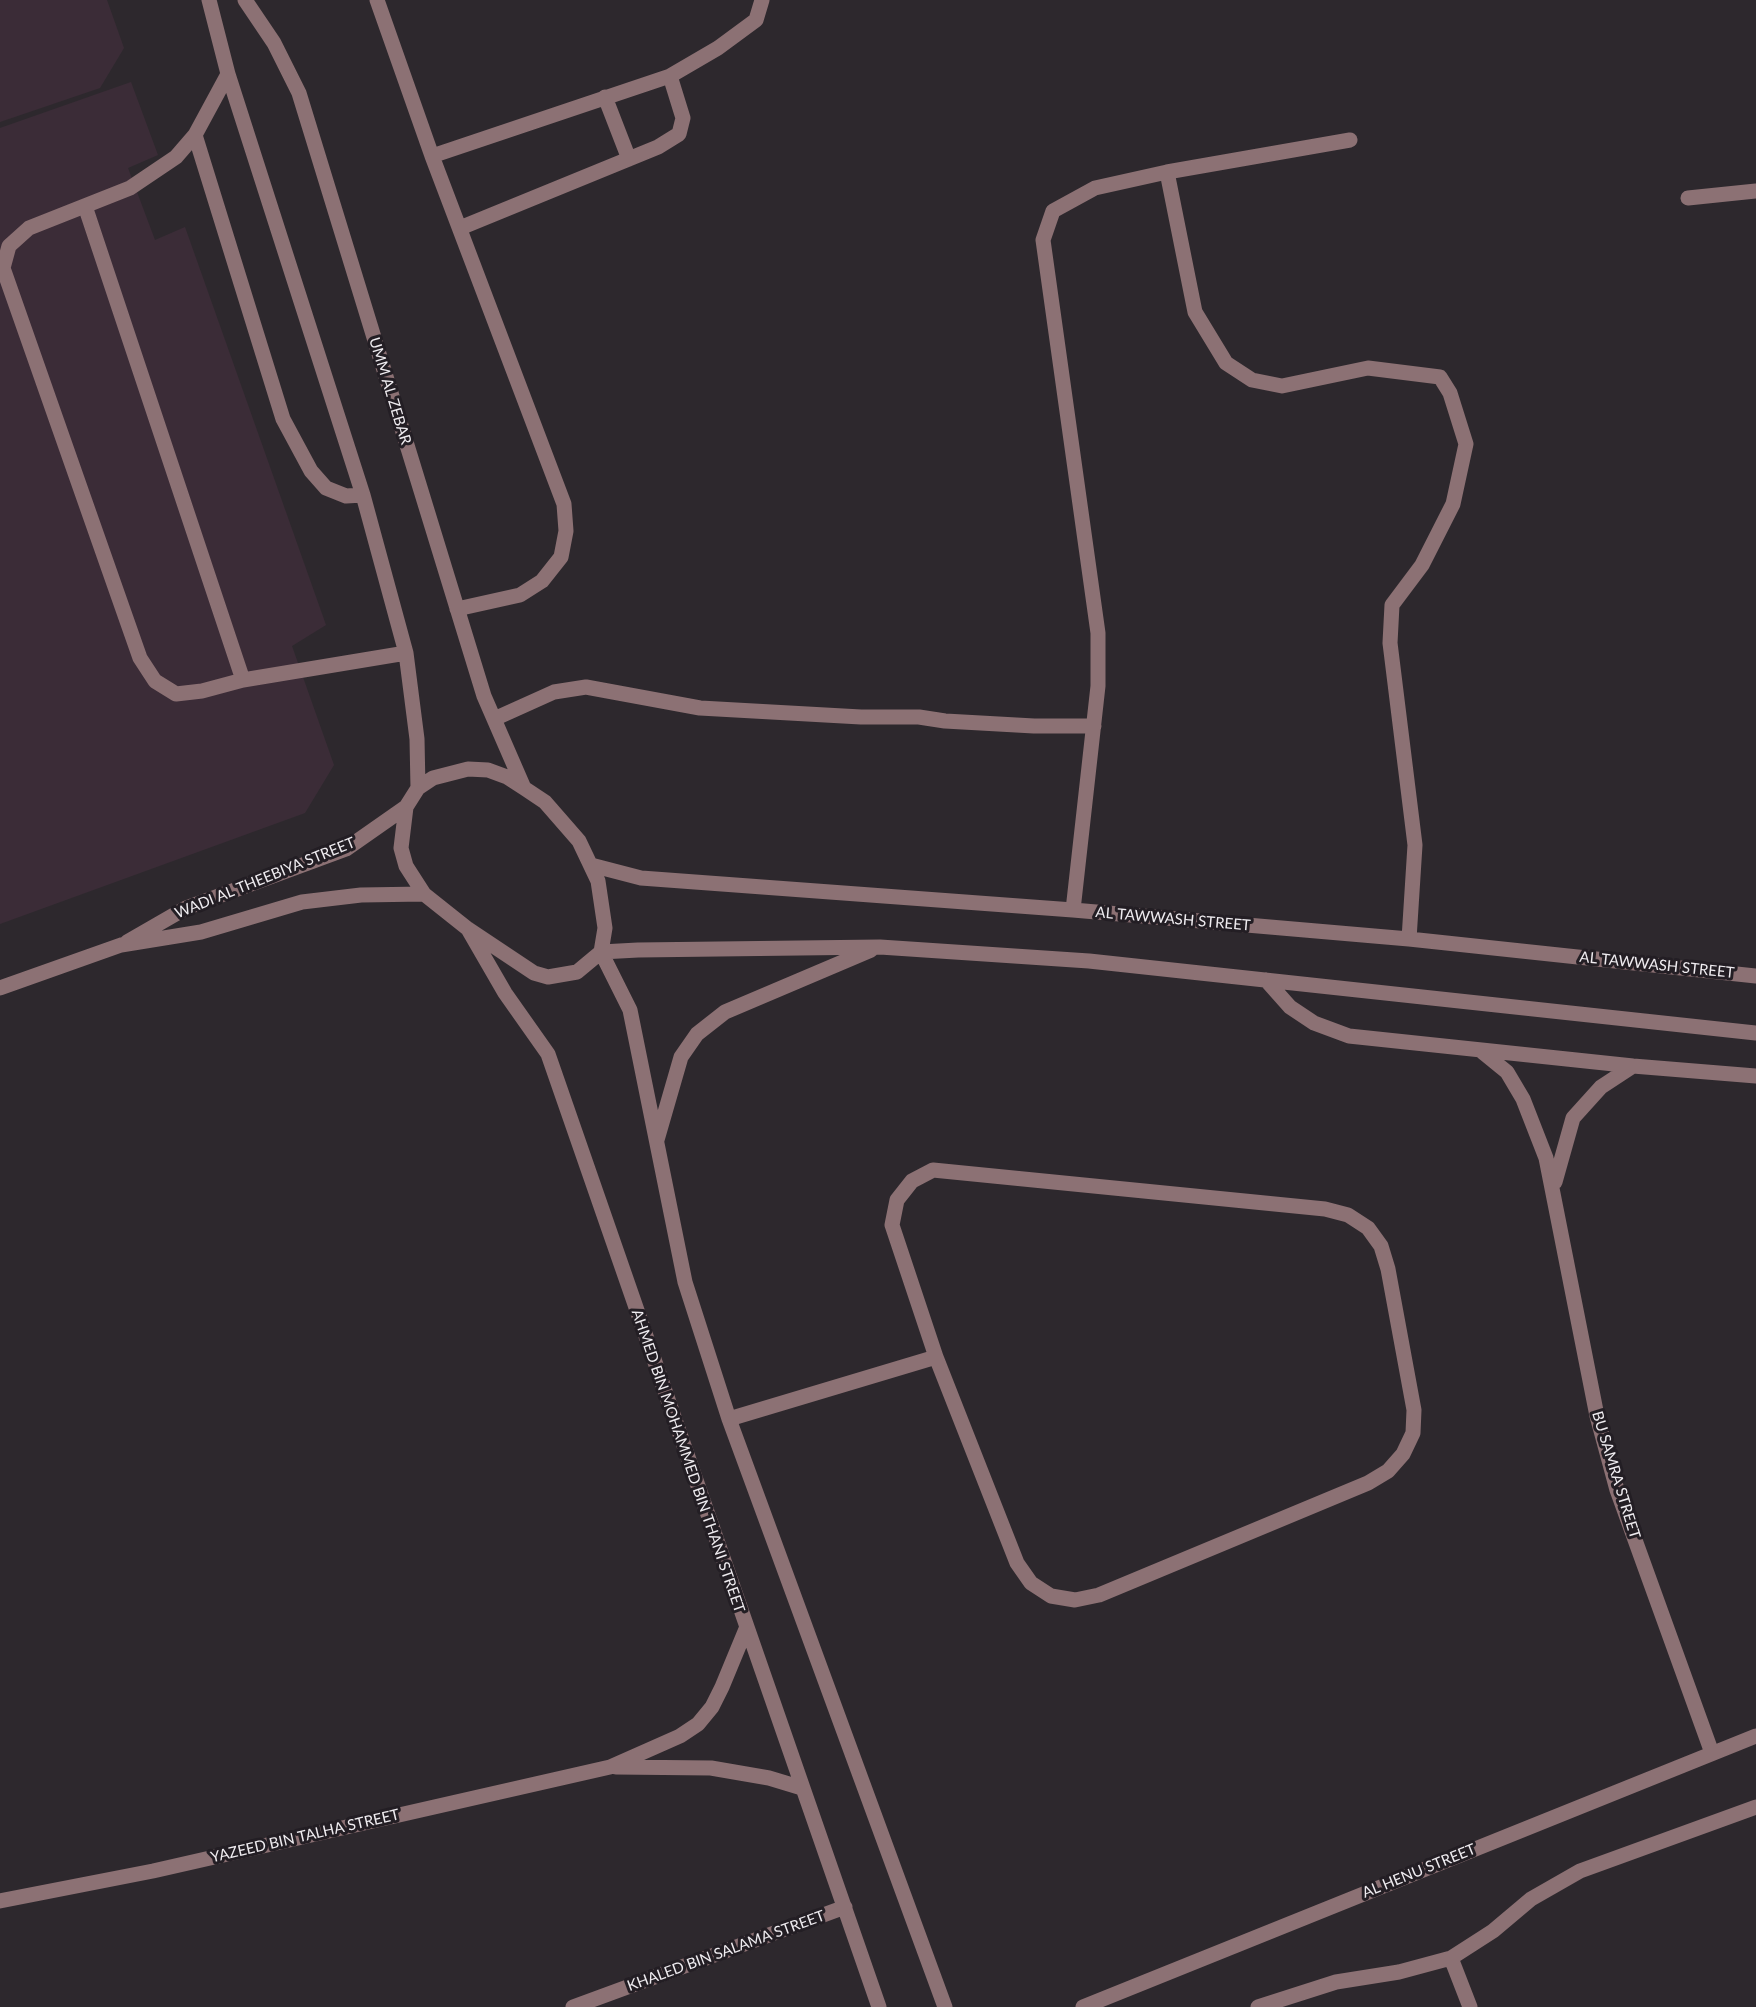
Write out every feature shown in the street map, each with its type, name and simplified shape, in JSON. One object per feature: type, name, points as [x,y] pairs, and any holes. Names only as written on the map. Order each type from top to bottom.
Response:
[{"type":"street","points":[[209,0],[228,74],[363,495],[406,652],[417,739],[418,788]]},
{"type":"street","name":"UMM AL ZEBAR","points":[[245,0],[274,43],[299,93],[457,609],[494,719],[524,788]]},
{"type":"street","points":[[377,0],[432,156],[564,504],[566,531],[561,557],[542,581],[519,595],[457,609]]},
{"type":"street","points":[[432,156],[670,76],[718,48],[756,20],[762,0]]},
{"type":"street","points":[[228,74],[195,135],[176,157],[130,188],[29,228],[9,246],[3,268],[140,658],[155,681],[176,694],[202,692],[243,680],[406,652]]},
{"type":"street","points":[[460,228],[629,159],[679,134],[683,118],[670,76]]},
{"type":"street","points":[[605,97],[629,159]]},
{"type":"street","points":[[195,135],[283,419],[310,471],[326,488],[346,496],[363,495]]},
{"type":"street","points":[[1073,910],[1098,686],[1098,633],[1043,240],[1053,211],[1095,188],[1167,172],[1350,140]]},
{"type":"street","points":[[1167,172],[1195,312],[1226,363],[1252,380],[1282,386],[1368,368],[1440,376],[1450,393],[1466,444],[1453,504],[1422,566],[1392,604],[1390,643],[1415,845],[1409,939]]},
{"type":"street","points":[[1688,198],[1756,191]]},
{"type":"street","points":[[85,206],[243,680]]},
{"type":"street","points":[[494,719],[554,692],[586,687],[700,708],[861,717],[919,717],[1034,726],[1094,726]]},
{"type":"street","points":[[960,2007],[944,2004],[729,1419],[685,1282],[630,1010],[601,952],[605,928],[603,907],[591,865],[579,841],[563,820],[545,802],[507,777],[488,770],[450,771],[418,788],[406,807],[401,848],[406,866],[424,894],[468,929],[534,973],[548,977],[577,972],[601,952],[879,946],[1089,961],[1756,1033]]},
{"type":"street","name":"WADI AL THEEBIYA STREET","points":[[122,945],[186,908],[345,849],[406,807]]},
{"type":"street","name":"AL TAWWASH STREET","points":[[591,865],[642,878],[1073,910],[1409,939],[1756,976]]},
{"type":"street","name":"WADI AL THEEBIYA STREET","points":[[0,988],[122,945],[201,932],[302,902],[361,895],[424,894]]},
{"type":"street","name":"AHMED BIN MOHAMMED BIN THANI STREET","points":[[468,929],[505,993],[548,1054],[879,2007]]},
{"type":"street","points":[[656,1143],[681,1057],[697,1034],[725,1012],[879,946]]},
{"type":"street","points":[[1266,980],[1298,1012],[1314,1023],[1350,1036],[1633,1066],[1756,1076]]},
{"type":"street","name":"BU SAMRA STREET","points":[[1480,1050],[1506,1072],[1523,1099],[1546,1158],[1554,1188],[1597,1416],[1617,1490],[1712,1753]]},
{"type":"street","name":"BU SAMRA STREET","points":[[1554,1188],[1562,1153],[1574,1118],[1601,1087],[1633,1066]]},
{"type":"street","points":[[933,1170],[1325,1209],[1348,1215],[1368,1228],[1381,1246],[1414,1410],[1413,1433],[1403,1454],[1388,1471],[1368,1483],[1099,1595],[1075,1600],[1067,1599],[1052,1596],[1031,1583],[1017,1563],[936,1357],[892,1225],[897,1200],[912,1181],[933,1170]]},
{"type":"street","points":[[729,1419],[936,1357]]},
{"type":"street","name":"YAZEED BIN TALHA STREET","points":[[0,1901],[153,1871],[610,1767],[680,1736],[698,1724],[712,1707],[746,1629]]},
{"type":"street","name":"AL HENU STREET","points":[[1083,2007],[1756,1736]]},
{"type":"street","name":"YAZEED BIN TALHA STREET","points":[[610,1767],[711,1768],[769,1778],[802,1788]]},
{"type":"street","points":[[1258,2007],[1336,1982],[1400,1972],[1451,1958],[1493,1931],[1531,1899],[1580,1871],[1756,1807]]},
{"type":"street","name":"KHALED BIN SALAMA STREET","points":[[573,2007],[845,1907]]},
{"type":"street","points":[[1451,1958],[1470,2007]]},
{"type":"shaded area","points":[[0,0],[107,0],[124,48],[100,88],[0,122]]},
{"type":"shaded area","points":[[131,82],[158,155],[128,168],[155,240],[185,227],[326,625],[292,646],[334,765],[305,813],[0,924],[0,128]]}]
